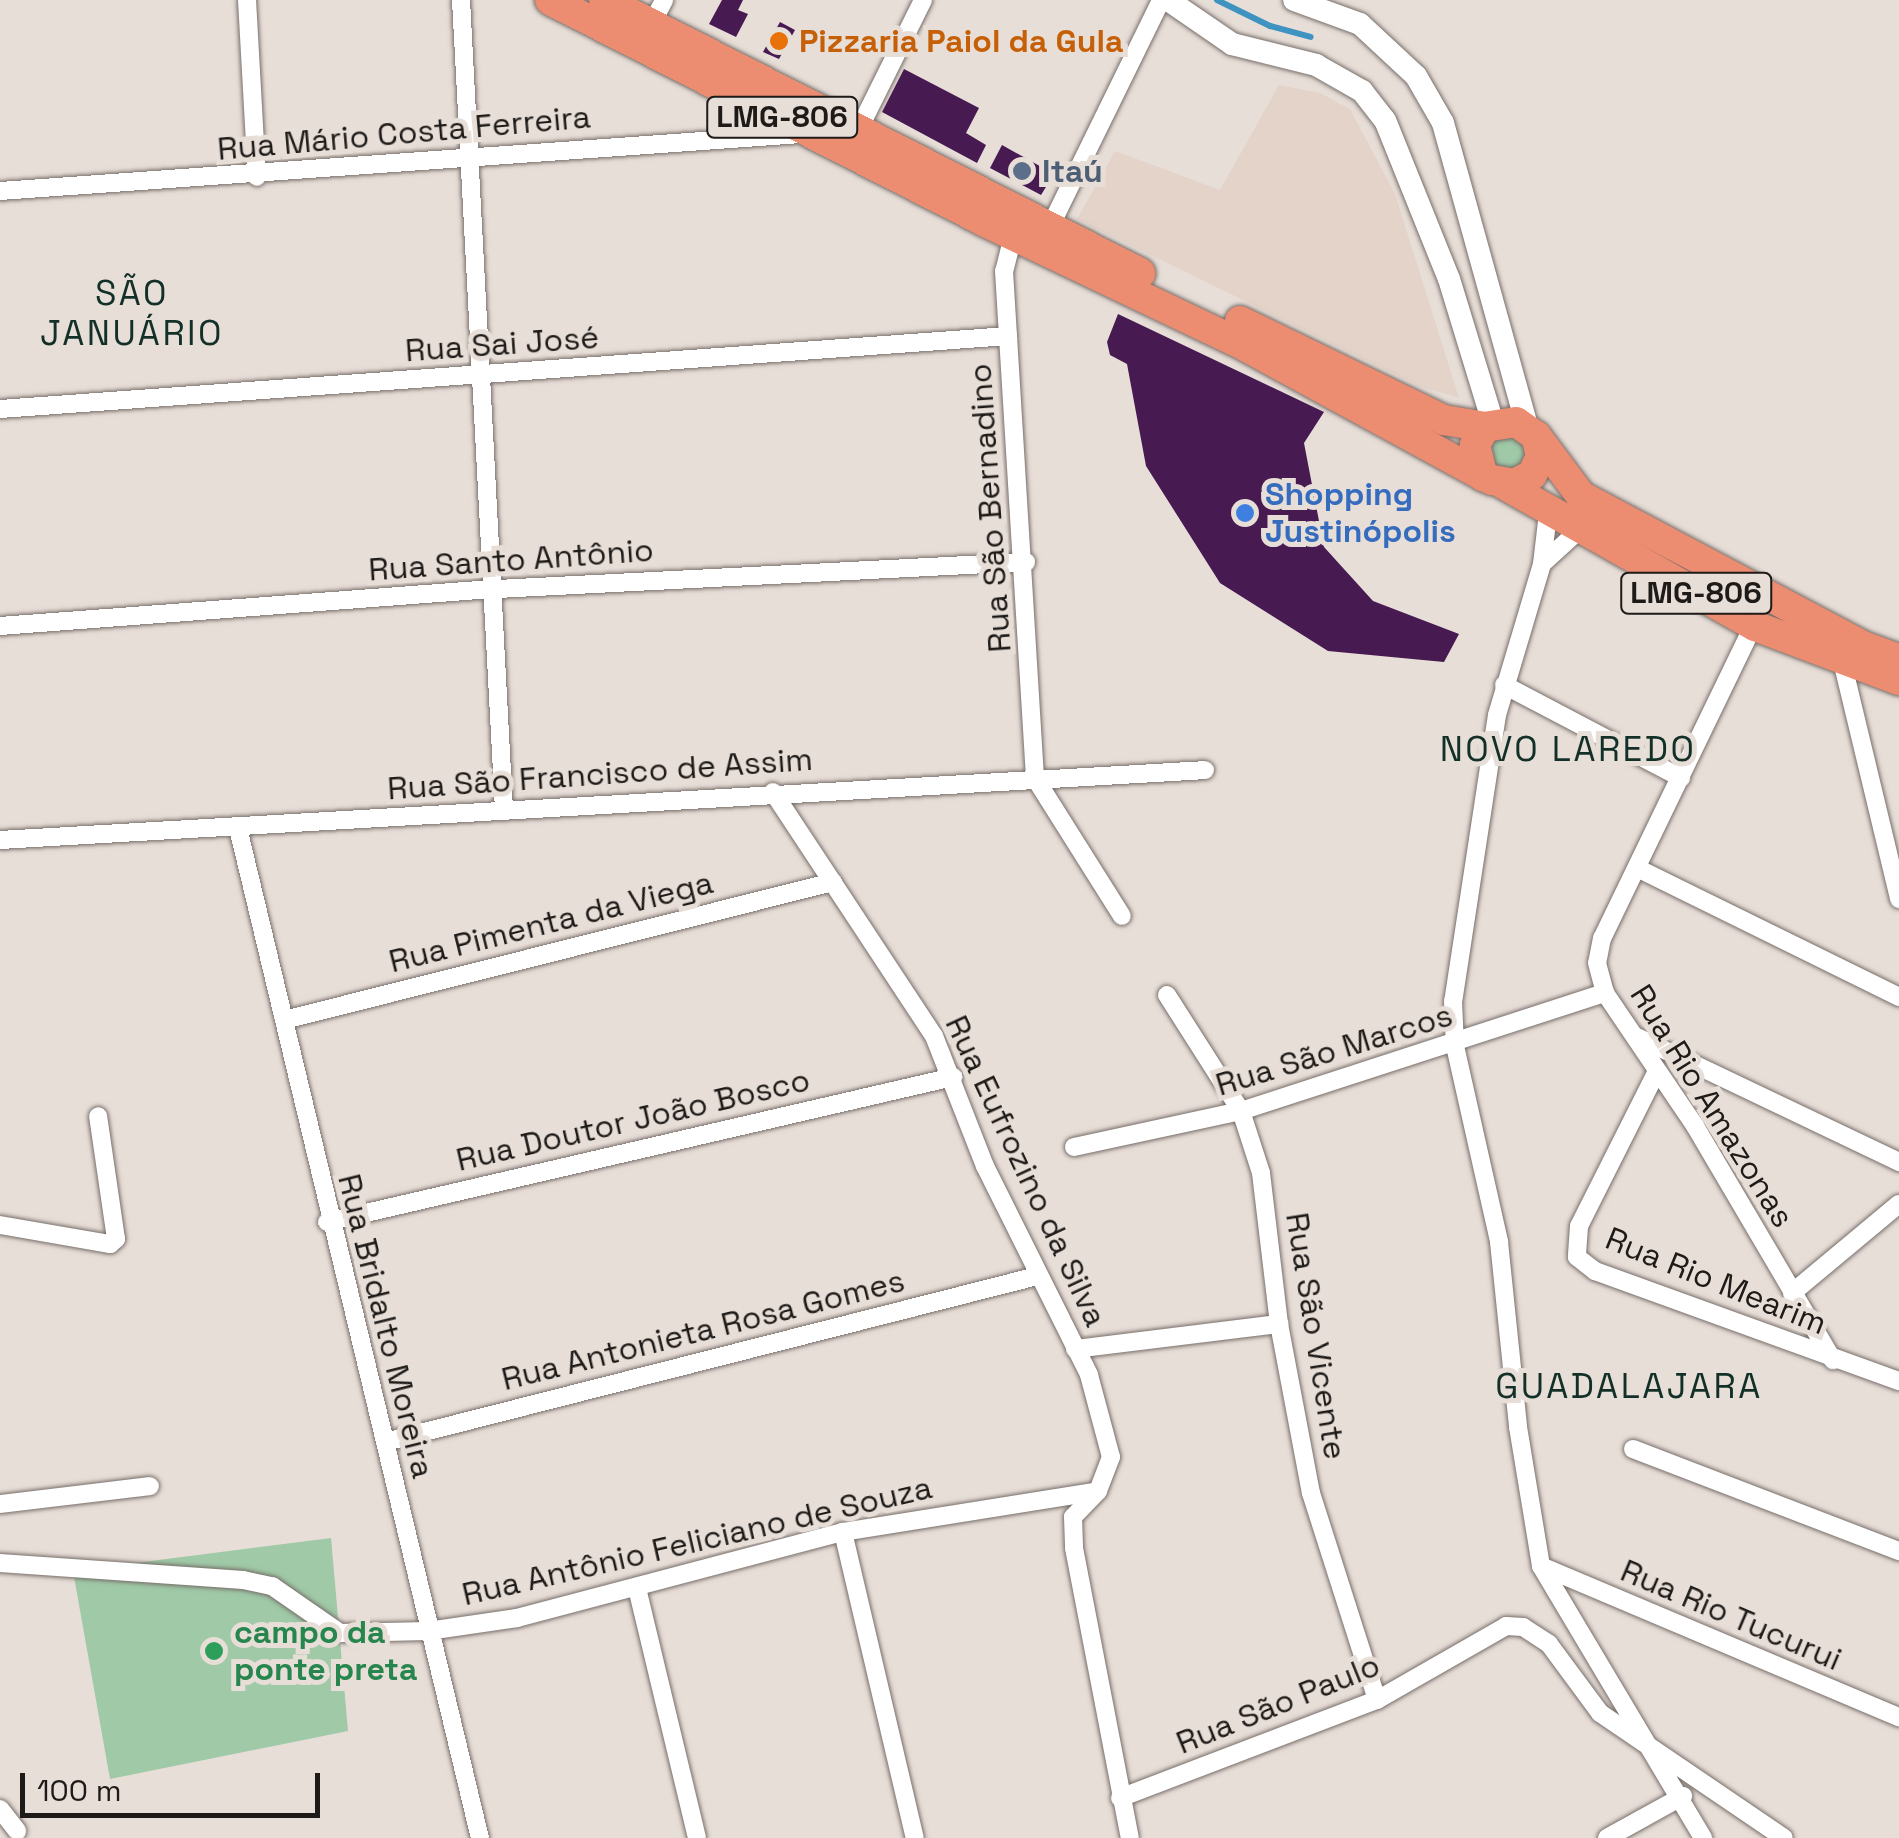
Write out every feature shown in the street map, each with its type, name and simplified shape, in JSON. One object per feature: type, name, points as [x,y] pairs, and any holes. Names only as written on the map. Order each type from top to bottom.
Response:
[{"type":"highway","name":"LMG-806","points":[[550,0],[1013,236],[1245,346],[1754,626],[1899,680]]},
{"type":"highway","name":"LMG-806","points":[[604,0],[658,12],[859,129],[1049,229],[1444,420],[1532,431],[1581,496],[1764,596],[1899,659]]},
{"type":"highway","points":[[1489,425],[1474,446],[1493,480],[1524,481],[1538,466],[1532,431]]},
{"type":"street","points":[[247,0],[257,177]]},
{"type":"street","points":[[461,0],[497,588],[504,811]]},
{"type":"street","points":[[859,129],[922,0]]},
{"type":"street","points":[[1049,229],[1164,0],[1232,44],[1316,65],[1362,91],[1385,120],[1450,279],[1489,425]]},
{"type":"street","points":[[1294,0],[1360,24],[1416,76],[1444,123],[1532,431]]},
{"type":"street","name":"Rua Mário Costa Ferreira","points":[[0,190],[257,177],[468,156],[814,133]]},
{"type":"street","name":"Rua São Bernadino","points":[[1013,236],[1004,271],[1026,562],[1035,778]]},
{"type":"street","name":"Rua Sai José","points":[[0,409],[1008,336]]},
{"type":"street","points":[[1548,513],[1542,564],[1504,685],[1452,1001],[1456,1046],[1499,1242],[1518,1427],[1541,1566],[1683,1796],[1703,1838]]},
{"type":"street","points":[[1542,564],[1580,529]]},
{"type":"street","name":"Rua Santo Antônio","points":[[0,626],[497,588],[1026,562]]},
{"type":"street","name":"Rua Rio Amazonas","points":[[1764,596],[1754,626],[1602,938],[1598,963],[1605,993],[1695,1126],[1833,1360]]},
{"type":"street","points":[[1842,661],[1899,899]]},
{"type":"street","points":[[1504,685],[1682,778]]},
{"type":"street","name":"Rua São Francisco de Assim","points":[[0,840],[1204,770]]},
{"type":"street","points":[[1035,778],[1122,916]]},
{"type":"street","name":"Rua Eufrozino da Silva","points":[[774,792],[934,1036],[1037,1276],[1089,1375],[1111,1457],[1098,1491]]},
{"type":"street","name":"Rua Bridalto Moreira","points":[[238,828],[328,1222],[480,1838]]},
{"type":"street","points":[[1637,868],[1899,997]]},
{"type":"street","name":"Rua Pimenta da Viega","points":[[284,1020],[833,882]]},
{"type":"street","name":"Rua São Marcos","points":[[1074,1147],[1241,1111],[1456,1046],[1605,993]]},
{"type":"street","name":"Rua São Vicente","points":[[1167,995],[1241,1111],[1260,1173],[1280,1324],[1312,1493],[1377,1700]]},
{"type":"street","points":[[1634,1036],[1899,1162]]},
{"type":"street","name":"Rua Rio Mearim","points":[[1656,1073],[1578,1226],[1577,1257],[1595,1271],[1833,1360]]},
{"type":"street","name":"Rua Doutor João Bosco","points":[[328,1222],[953,1077]]},
{"type":"street","points":[[0,1225],[110,1244],[116,1239],[98,1116]]},
{"type":"street","points":[[1792,1293],[1899,1204]]},
{"type":"street","name":"Rua Antonieta Rosa Gomes","points":[[384,1442],[1037,1276]]},
{"type":"street","points":[[1075,1349],[1280,1324]]},
{"type":"street","points":[[1833,1360],[1899,1382]]},
{"type":"street","points":[[1633,1449],[1899,1551]]},
{"type":"street","points":[[0,1504],[150,1486]]},
{"type":"street","points":[[1098,1491],[1072,1518],[1074,1548],[1130,1838]]},
{"type":"street","name":"Rua Antônio Feliciano de Souza","points":[[0,1563],[243,1580],[272,1586],[340,1632],[428,1630],[517,1618],[844,1532],[1098,1491]]},
{"type":"street","points":[[844,1532],[915,1838]]},
{"type":"street","name":"Rua Rio Tucurui","points":[[1541,1566],[1899,1716]]},
{"type":"street","points":[[637,1588],[697,1838]]},
{"type":"street","name":"Rua São Paulo","points":[[1120,1798],[1377,1700],[1506,1626],[1523,1627],[1549,1644],[1600,1713],[1650,1745]]},
{"type":"street","points":[[1650,1745],[1784,1838]]},
{"type":"street","points":[[1607,1838],[1683,1796]]},
{"type":"street","points":[[0,1809],[17,1831]]},
{"type":"shaded area","points":[[1279,85],[1320,93],[1350,109],[1395,194],[1459,398],[1419,386],[1077,219],[1115,151],[1220,190]]},
{"type":"green space","points":[[1500,431],[1530,443],[1522,469],[1494,467],[1487,448]]},
{"type":"green space","name":"campo da ponte preta","points":[[331,1538],[348,1731],[110,1779],[73,1571]]},
{"type":"building","points":[[722,0],[743,0],[738,10],[748,14],[736,37],[709,24]]},
{"type":"building","name":"Pizzaria Paiol da Gula","points":[[780,22],[795,30],[779,59],[763,52]]},
{"type":"building","points":[[904,69],[979,108],[966,133],[986,145],[977,163],[882,112]]},
{"type":"building","name":"Itaú","points":[[1002,145],[1054,174],[1041,195],[990,168]]},
{"type":"building","name":"Shopping Justinópolis","points":[[1118,314],[1324,412],[1304,443],[1324,547],[1373,601],[1459,634],[1444,662],[1328,651],[1220,583],[1146,466],[1127,364],[1110,355],[1107,342]]},
{"type":"waterway","points":[[1217,0],[1270,26],[1311,37]]},
{"type":"place","name":"Pizzaria Paiol da Gula","points":[[779,41]]},
{"type":"place","name":"Itaú","points":[[1022,171]]},
{"type":"place","name":"Shopping Justinópolis","points":[[1245,513]]},
{"type":"place","name":"campo da ponte preta","points":[[214,1651]]},
{"type":"district","name":"SÃO JANUÁRIO","points":[[132,313]]},
{"type":"district","name":"NOVO LAREDO","points":[[1568,749]]},
{"type":"district","name":"GUADALAJARA","points":[[1629,1386]]}]
